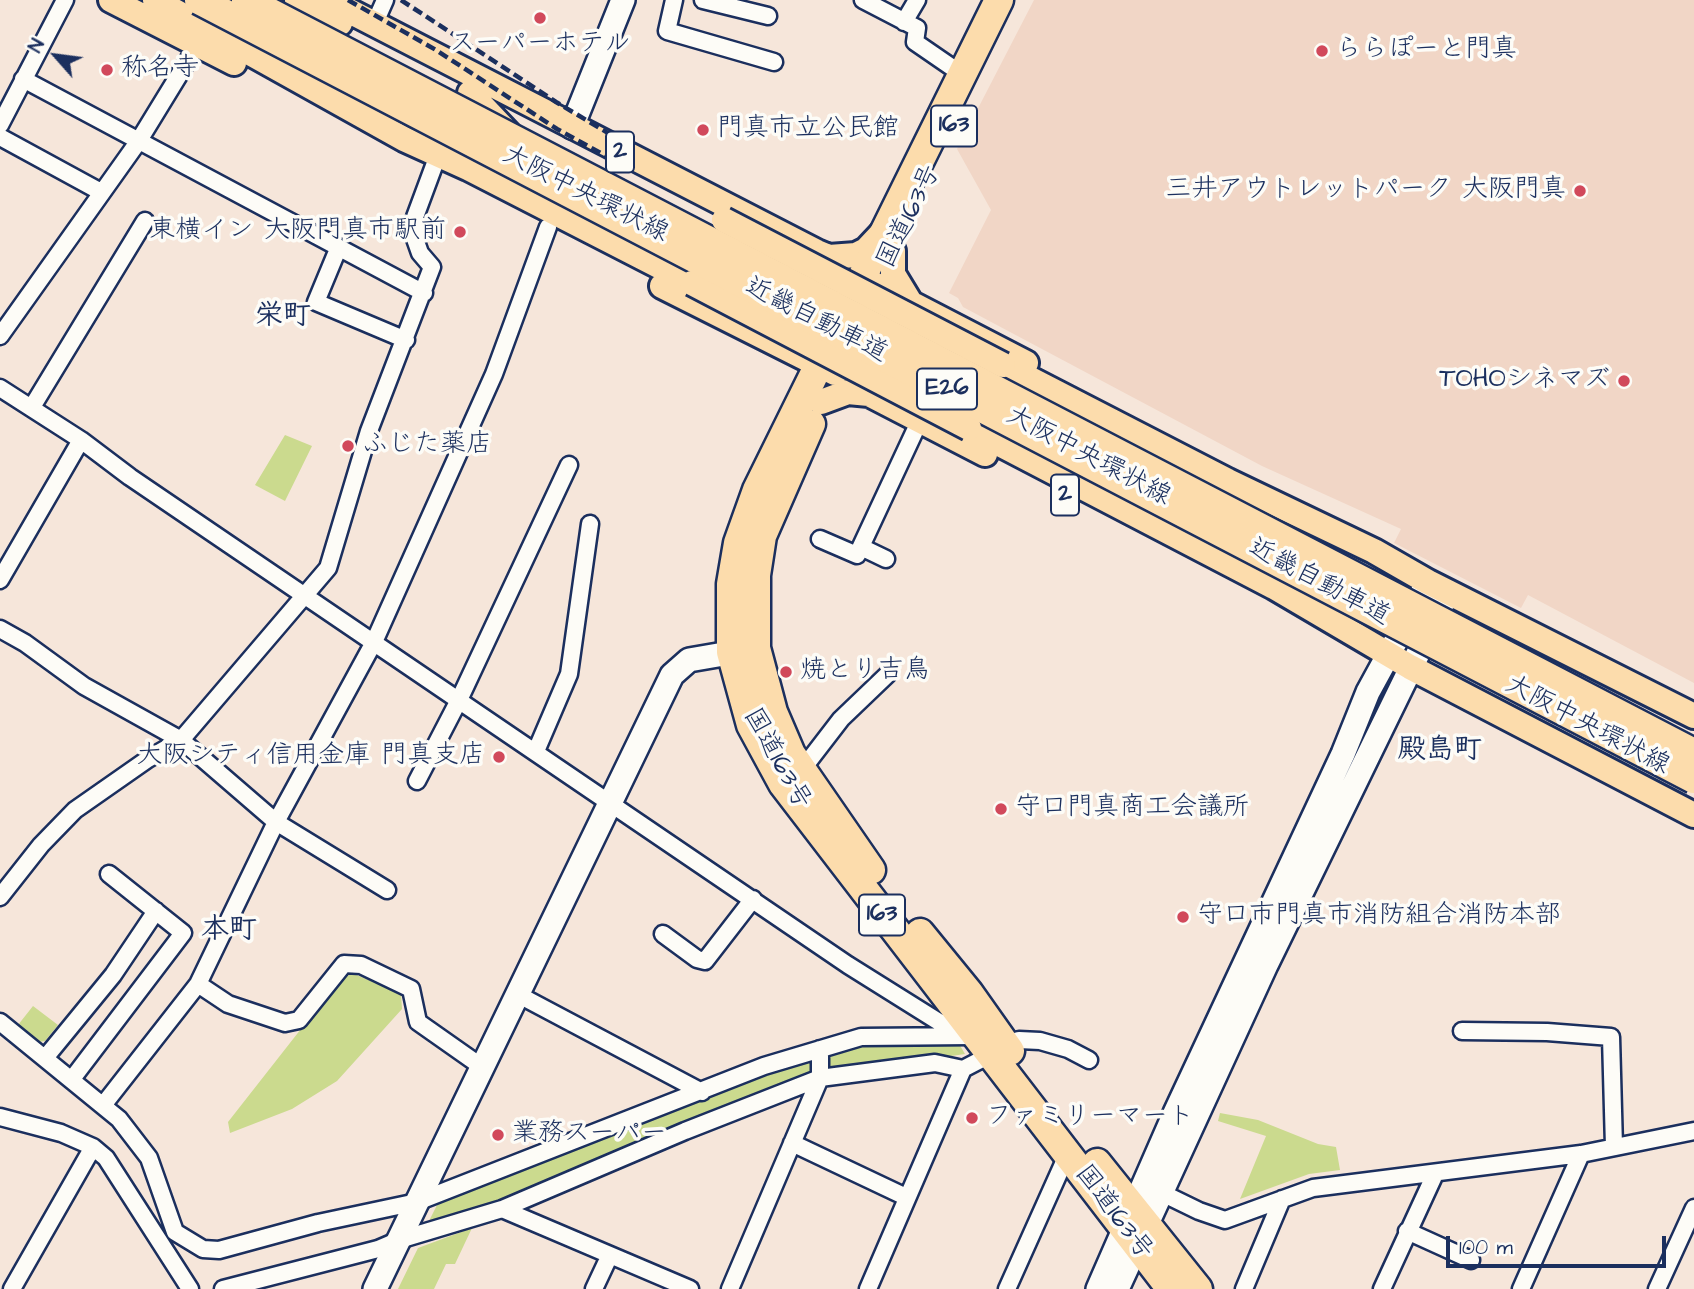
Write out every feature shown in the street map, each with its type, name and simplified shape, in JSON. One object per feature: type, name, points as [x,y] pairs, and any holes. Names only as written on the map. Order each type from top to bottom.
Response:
[{"type":"highway","name":"近畿自動車道","points":[[199,0],[1694,779]]},
{"type":"highway","name":"近畿自動車道","points":[[246,0],[1694,753]]},
{"type":"highway","name":"国道163号","points":[[999,0],[849,325],[790,424],[757,490],[738,542],[731,584],[743,650],[751,724],[783,784],[986,1042],[1136,1226],[1171,1289]]},
{"type":"highway","name":"国道163号","points":[[890,240],[1016,0]]},
{"type":"highway","name":"国道163号","points":[[849,325],[821,402],[762,536],[743,650],[801,771],[870,869],[969,993],[986,1042],[1068,1153],[1198,1289]]},
{"type":"main road","points":[[111,0],[328,111],[404,139]]},
{"type":"main road","name":"大阪中央環状線","points":[[155,0],[404,139],[468,168],[970,428],[1273,587],[1400,661],[1694,815]]},
{"type":"main road","name":"大阪中央環状線","points":[[297,0],[470,93],[1694,716]]},
{"type":"main road","name":"2","points":[[314,0],[370,23],[829,257],[856,256],[890,240]]},
{"type":"main road","points":[[328,0],[370,23],[447,80]]},
{"type":"main road","points":[[470,93],[523,149],[547,168],[1167,491],[1208,521],[1273,587]]},
{"type":"main road","points":[[468,168],[537,191],[849,325],[1222,492],[1238,497],[1244,489]]},
{"type":"main road","points":[[468,168],[503,199],[548,227],[774,343],[793,362],[797,372],[799,383],[790,424]]},
{"type":"main road","points":[[890,240],[893,274],[910,302]]},
{"type":"main road","name":"2","points":[[849,325],[910,302],[1226,467],[1244,489]]},
{"type":"main road","points":[[774,343],[849,325]]},
{"type":"main road","name":"2","points":[[821,402],[848,393],[869,394],[1216,572],[1310,609]]},
{"type":"main road","points":[[1420,621],[1575,703],[1588,713],[1598,738],[1694,791]]},
{"type":"street","points":[[0,125],[65,0]]},
{"type":"street","points":[[370,23],[386,0]]},
{"type":"street","points":[[572,128],[623,0]]},
{"type":"street","points":[[674,0],[667,31],[774,62]]},
{"type":"street","points":[[703,0],[768,16]]},
{"type":"street","points":[[863,0],[917,28],[915,42],[963,75]]},
{"type":"street","points":[[904,22],[916,0]]},
{"type":"street","points":[[0,336],[138,142],[198,44]]},
{"type":"street","points":[[23,79],[424,293]]},
{"type":"street","points":[[0,137],[101,192]]},
{"type":"street","points":[[1,894],[41,845],[75,810],[149,758],[181,740],[328,568],[369,431],[432,267],[420,253],[414,236],[415,217],[438,155]]},
{"type":"street","points":[[32,407],[145,221]]},
{"type":"street","points":[[104,1104],[198,984],[276,822],[374,642],[494,374],[548,227]]},
{"type":"street","points":[[338,249],[316,303],[406,340]]},
{"type":"street","points":[[0,388],[81,440],[130,477],[848,965],[939,1022],[986,1042]]},
{"type":"street","points":[[820,538],[857,555],[920,420]]},
{"type":"street","points":[[0,580],[81,440]]},
{"type":"street","points":[[417,781],[459,700],[569,465]]},
{"type":"street","points":[[536,751],[569,674],[590,524]]},
{"type":"street","points":[[861,547],[886,559]]},
{"type":"street","points":[[1098,1289],[1136,1226],[1162,1193],[1400,661],[1438,587]]},
{"type":"street","points":[[0,629],[25,643],[84,686],[181,740],[276,822],[387,890]]},
{"type":"street","points":[[375,1289],[672,675],[689,660],[743,650]]},
{"type":"street","points":[[1117,1289],[1136,1226],[1368,692],[1400,661]]},
{"type":"street","points":[[801,771],[841,719],[888,674]]},
{"type":"street","points":[[72,1079],[183,933],[109,874]]},
{"type":"street","points":[[663,934],[697,959],[705,961],[753,899]]},
{"type":"street","points":[[45,1058],[113,975],[156,911]]},
{"type":"street","points":[[198,984],[228,1004],[285,1023],[299,1020],[336,970],[344,964],[361,965],[411,989],[418,1022],[482,1067]]},
{"type":"street","points":[[517,995],[702,1092]]},
{"type":"street","points":[[0,1022],[104,1104],[149,1158],[175,1233],[203,1249],[219,1250],[417,1202],[764,1066],[861,1037],[986,1042],[1040,1041],[1071,1050],[1088,1060]]},
{"type":"street","points":[[1462,1031],[1546,1032],[1611,1037],[1614,1147]]},
{"type":"street","points":[[868,1289],[963,1069],[986,1042]]},
{"type":"street","points":[[730,1289],[820,1079],[820,1049]]},
{"type":"street","points":[[223,1289],[378,1249],[399,1240],[502,1209],[625,1156],[820,1079],[935,1063],[963,1069]]},
{"type":"street","points":[[0,1117],[51,1130],[93,1147],[120,1175],[190,1289]]},
{"type":"street","points":[[610,1128],[625,1156]]},
{"type":"street","points":[[1162,1193],[1225,1220],[1313,1188],[1581,1154],[1694,1131]]},
{"type":"street","points":[[792,1143],[906,1197]]},
{"type":"street","points":[[12,1289],[93,1147]]},
{"type":"street","points":[[1007,1289],[1068,1153]]},
{"type":"street","points":[[1521,1289],[1581,1154]]},
{"type":"street","points":[[1382,1289],[1435,1174]]},
{"type":"street","points":[[1244,1289],[1282,1199]]},
{"type":"street","points":[[1657,1289],[1694,1208]]},
{"type":"street","points":[[502,1209],[609,1257],[690,1289]]},
{"type":"street","points":[[1407,1231],[1471,1260]]},
{"type":"street","points":[[594,1289],[609,1257]]},
{"type":"shaded area","points":[[1034,0],[1694,0],[1694,683],[1528,595],[1521,608],[1394,543],[1401,529],[1262,466],[963,307],[958,298],[949,293],[991,210],[957,149]]},
{"type":"green space","points":[[285,435],[312,446],[285,501],[255,485]]},
{"type":"green space","points":[[352,973],[401,994],[402,1009],[337,1081],[292,1109],[230,1133],[228,1122],[337,983]]},
{"type":"green space","points":[[33,1006],[58,1025],[45,1041],[39,1042],[18,1025]]},
{"type":"green space","points":[[862,1041],[958,1042],[965,1054],[821,1075],[681,1122],[499,1204],[426,1227],[439,1201],[735,1084]]},
{"type":"green space","points":[[1220,1113],[1258,1120],[1318,1144],[1336,1147],[1340,1170],[1309,1174],[1240,1199],[1266,1136],[1218,1121]]},
{"type":"green space","points":[[472,1228],[455,1264],[446,1264],[434,1289],[398,1289],[418,1248]]},
{"type":"railway","points":[[348,0],[436,50],[557,129],[617,162]]},
{"type":"railway","points":[[401,0],[556,102],[628,145]]},
{"type":"place","name":"スーパーホテル","points":[[540,18]]},
{"type":"place","name":"ららぽーと門真","points":[[1322,51]]},
{"type":"place","name":"称名寺","points":[[107,70]]},
{"type":"place","name":"門真市立公民館","points":[[703,130]]},
{"type":"place","name":"三井アウトレットパーク 大阪門真","points":[[1580,191]]},
{"type":"place","name":"東横イン 大阪門真市駅前","points":[[460,232]]},
{"type":"place","name":"TOHOシネマズ","points":[[1624,381]]},
{"type":"place","name":"ふじた薬店","points":[[348,446]]},
{"type":"place","name":"焼とり吉鳥","points":[[786,672]]},
{"type":"place","name":"大阪シティ信用金庫 門真支店","points":[[499,757]]},
{"type":"place","name":"守口門真商工会議所","points":[[1001,809]]},
{"type":"place","name":"守口市門真市消防組合消防本部","points":[[1183,917]]},
{"type":"place","name":"ファミリーマート","points":[[972,1118]]},
{"type":"place","name":"業務スーパー","points":[[498,1135]]},
{"type":"district","name":"栄町","points":[[283,317]]},
{"type":"district","name":"殿島町","points":[[1440,751]]},
{"type":"district","name":"本町","points":[[229,931]]}]
